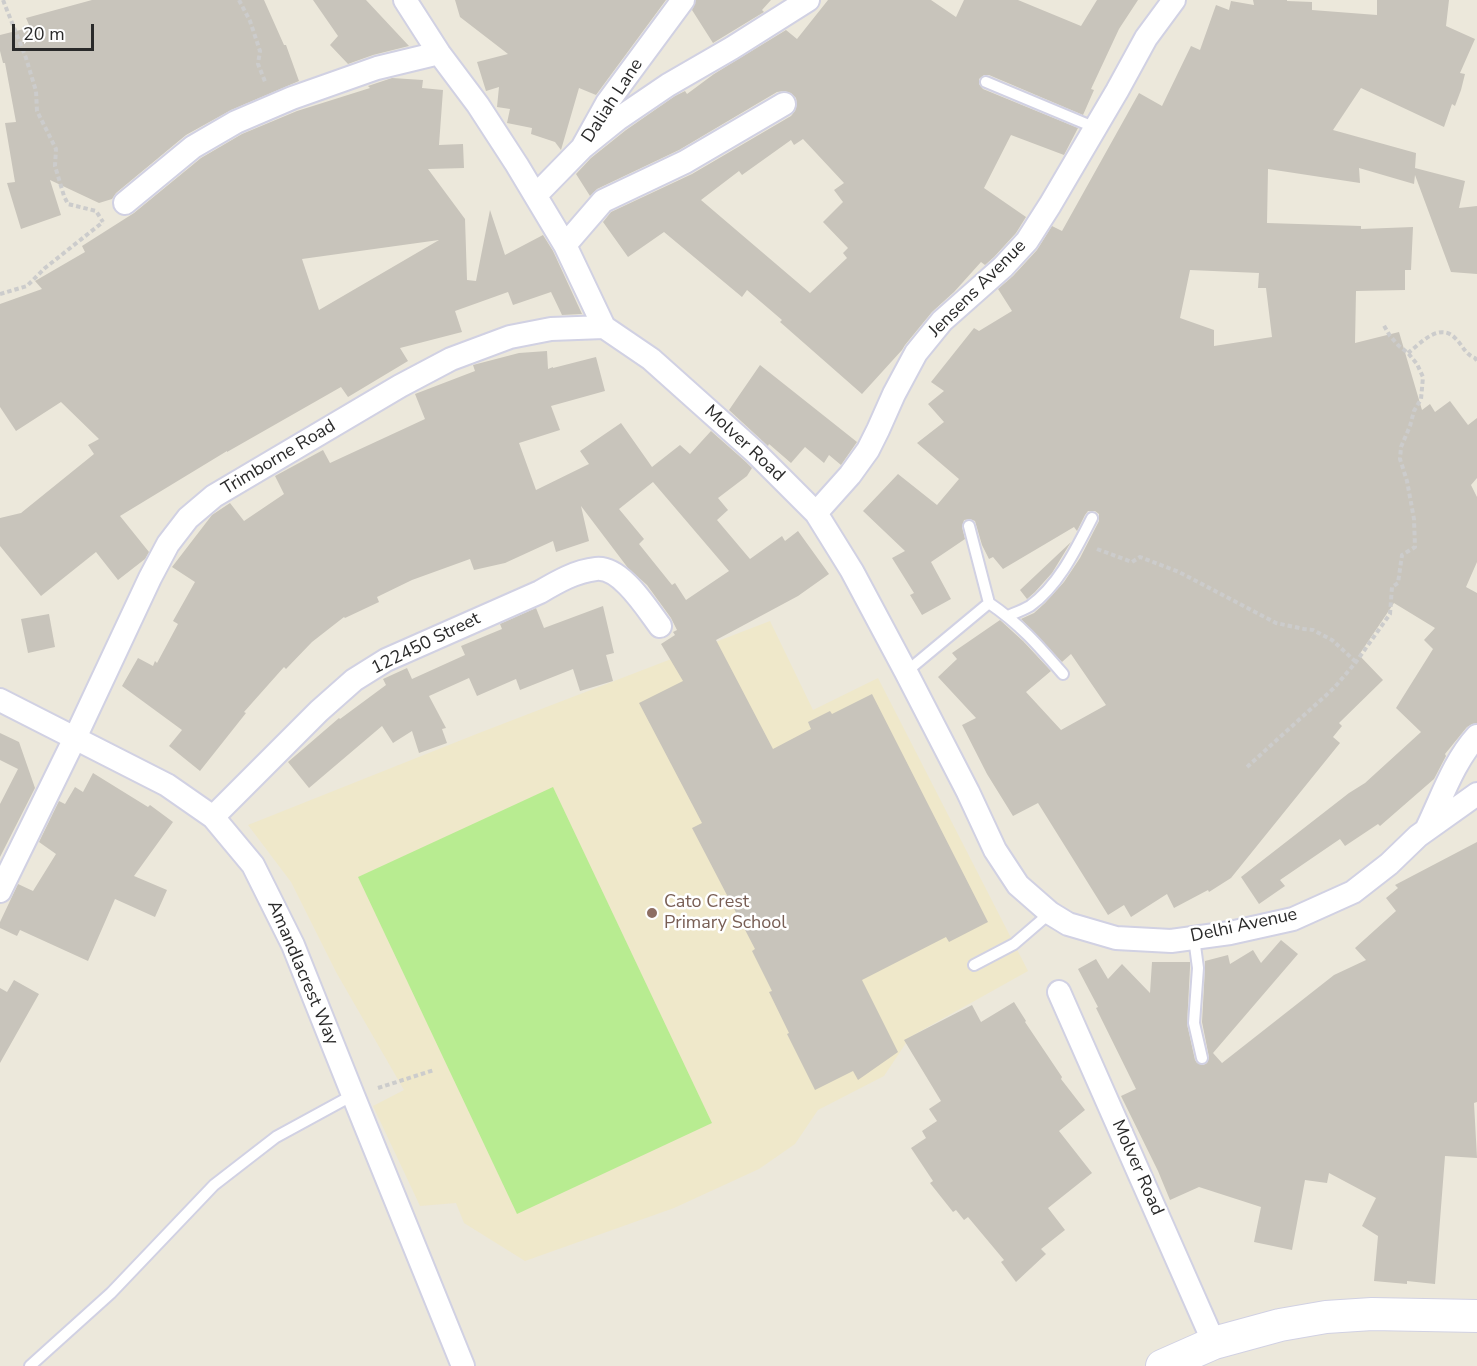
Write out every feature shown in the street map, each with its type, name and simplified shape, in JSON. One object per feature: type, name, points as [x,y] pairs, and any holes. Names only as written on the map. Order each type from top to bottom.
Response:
[{"type":"street","points":[[405,0],[478,105],[536,195],[565,245],[604,327]]},
{"type":"street","name":"Daliah Lane","points":[[536,195],[582,148],[607,103],[683,0]]},
{"type":"street","points":[[582,148],[618,119],[668,85],[808,0]]},
{"type":"street","name":"Jensens Avenue","points":[[816,513],[850,475],[868,450],[916,353],[942,321],[1004,267],[1027,241],[1146,38],[1174,0]]},
{"type":"street","points":[[125,203],[193,147],[236,122],[274,105],[377,68],[440,53]]},
{"type":"street","points":[[565,245],[603,201],[684,162],[784,104]]},
{"type":"street","name":"Molver Road","points":[[604,327],[651,359],[675,380],[755,452],[816,513],[852,571],[906,672],[995,850],[1018,885],[1050,913]]},
{"type":"street","name":"Trimborne Road","points":[[0,891],[150,578],[168,543],[188,518],[214,496],[400,386],[451,359],[510,337],[551,329],[604,327]]},
{"type":"street","name":"122450 Street","points":[[213,817],[319,711],[354,680],[386,660],[540,592],[577,573],[598,568],[615,574],[630,587],[660,626]]},
{"type":"street","name":"Amandlacrest Way","points":[[0,700],[167,785],[213,817],[253,865],[293,945],[463,1366]]},
{"type":"street","points":[[1427,829],[1456,767],[1477,735]]},
{"type":"street","name":"Delhi Avenue","points":[[1050,913],[1068,924],[1116,938],[1171,941],[1230,933],[1293,919],[1353,892],[1389,864],[1418,836],[1477,794]]},
{"type":"street","name":"Molver Road","points":[[1059,992],[1214,1343]]},
{"type":"street","points":[[1162,1366],[1214,1343],[1280,1325],[1326,1317],[1372,1314],[1477,1316]]},
{"type":"lane","points":[[986,82],[1095,128]]},
{"type":"lane","points":[[1008,616],[1029,606],[1046,591],[1061,573],[1092,518]]},
{"type":"lane","points":[[969,526],[989,603],[1032,637],[1063,674]]},
{"type":"lane","points":[[906,672],[989,603]]},
{"type":"lane","points":[[974,965],[1014,944],[1050,913]]},
{"type":"lane","points":[[1194,938],[1198,968],[1194,1023],[1202,1058]]},
{"type":"lane","points":[[30,1366],[111,1293],[214,1185],[276,1137],[352,1095]]},
{"type":"path","points":[[3,0],[26,58],[36,92],[37,111],[56,149],[55,166],[64,196],[68,204],[96,211],[103,222]]},
{"type":"path","points":[[239,0],[260,51],[258,64],[274,105]]},
{"type":"path","points":[[0,294],[27,286],[45,268],[125,203]]},
{"type":"path","points":[[1247,767],[1334,688],[1356,662],[1390,614],[1392,587],[1398,583],[1402,555],[1415,547],[1414,519],[1407,481],[1400,459],[1401,447],[1414,411],[1421,399],[1423,377],[1417,364],[1390,336],[1383,324]]},
{"type":"path","points":[[1408,353],[1440,331],[1449,333],[1457,339],[1462,349],[1477,361]]},
{"type":"path","points":[[1080,542],[1132,562],[1140,557],[1179,572],[1276,623],[1312,630],[1332,640],[1356,662]]},
{"type":"path","points":[[352,1095],[434,1070]]},
{"type":"shaded area","name":"Cato Crest Primary School","points":[[770,621],[813,710],[878,678],[1028,971],[910,1037],[884,1076],[818,1110],[795,1144],[759,1169],[674,1208],[525,1261],[464,1223],[456,1203],[420,1206],[373,1106],[404,1090],[336,972],[291,882],[248,825]]},
{"type":"green space","points":[[553,787],[712,1123],[517,1214],[358,877]]},
{"type":"building","points":[[92,0],[264,0],[286,45],[299,81],[231,110],[186,135],[116,193],[112,199],[99,203],[50,180],[61,215],[21,229],[7,183],[15,182],[5,123],[16,122],[5,63],[3,63],[0,51],[0,35],[24,29],[23,26],[29,25],[26,18]]},
{"type":"building","points":[[313,0],[366,0],[409,46],[348,64],[330,45],[338,36]]},
{"type":"building","points":[[455,0],[666,0],[596,95],[579,88],[561,150],[555,142],[531,134],[532,128],[507,123],[510,109],[497,107],[499,87],[486,91],[477,62],[508,54],[460,17]]},
{"type":"building","points":[[696,0],[771,0],[762,10],[764,12],[713,43],[692,10]]},
{"type":"building","points":[[828,0],[931,0],[956,17],[964,0],[1018,0],[1081,26],[1097,0],[1138,0],[1119,29],[1091,89],[1094,90],[1083,115],[989,75],[984,75],[979,79],[979,84],[983,89],[1078,128],[1064,155],[1011,135],[984,188],[1026,217],[1016,233],[994,257],[985,265],[981,262],[932,312],[902,350],[862,394],[747,290],[742,297],[664,232],[628,257],[603,222],[611,212],[692,174],[791,116],[797,104],[796,98],[791,93],[777,92],[679,150],[597,189],[590,196],[576,174],[591,158],[626,130],[675,96],[685,91],[687,94],[714,74],[786,30],[797,39]],"holes":[[[803,139],[844,183],[834,190],[843,202],[823,222],[848,248],[843,253],[847,258],[810,293],[701,200],[739,171],[742,175],[791,140],[794,145]]]},
{"type":"building","points":[[1253,0],[1312,2],[1312,10],[1377,15],[1377,0],[1449,0],[1446,26],[1475,39],[1460,73],[1465,74],[1461,90],[1455,106],[1452,104],[1444,127],[1361,88],[1333,130],[1416,153],[1415,168],[1465,181],[1459,208],[1477,206],[1477,274],[1451,272],[1415,175],[1414,184],[1359,168],[1360,183],[1268,169],[1267,223],[1361,226],[1361,229],[1413,227],[1411,270],[1405,270],[1405,290],[1356,291],[1355,343],[1399,332],[1422,410],[1430,404],[1435,412],[1450,401],[1468,425],[1477,418],[1477,478],[1471,485],[1477,497],[1477,562],[1466,587],[1477,593],[1477,723],[1467,727],[1445,754],[1434,779],[1380,826],[1378,824],[1345,846],[1340,839],[1280,880],[1285,886],[1259,904],[1241,877],[1365,783],[1421,732],[1396,708],[1433,649],[1424,640],[1435,628],[1394,603],[1359,655],[1383,680],[1339,723],[1342,726],[1333,737],[1340,743],[1231,878],[1209,892],[1208,890],[1174,908],[1167,894],[1131,917],[1124,905],[1108,915],[1038,803],[1013,816],[987,774],[962,725],[976,718],[938,677],[957,659],[952,653],[1000,620],[1051,671],[1026,692],[1061,730],[1106,705],[1071,654],[1062,662],[1021,619],[1034,613],[1064,582],[1080,558],[1099,521],[1099,514],[1095,511],[1088,511],[1077,531],[1074,527],[1003,569],[993,557],[989,559],[975,521],[964,520],[962,527],[965,539],[931,562],[951,599],[922,615],[910,595],[914,593],[892,558],[905,551],[863,511],[898,474],[937,505],[959,479],[917,443],[944,422],[928,404],[944,391],[931,382],[974,328],[979,331],[1012,311],[998,289],[1037,250],[1052,226],[1062,231],[1139,93],[1162,106],[1191,46],[1200,50],[1216,5],[1229,10],[1231,1],[1254,5]],"holes":[[[1190,270],[1259,273],[1258,288],[1266,288],[1272,337],[1214,346],[1214,330],[1180,318]]]},
{"type":"building","points":[[392,78],[423,80],[422,88],[443,90],[439,145],[463,144],[464,168],[428,169],[465,219],[467,280],[476,281],[490,210],[505,255],[543,235],[553,251],[582,314],[562,315],[551,292],[513,305],[508,292],[455,311],[462,332],[400,348],[408,361],[348,397],[341,387],[227,451],[120,516],[149,552],[145,559],[118,580],[96,552],[41,596],[0,546],[0,518],[21,513],[94,454],[88,445],[99,439],[61,402],[16,431],[0,407],[0,304],[42,289],[35,281],[85,252],[82,246],[134,213],[201,158],[242,134],[297,111],[370,88],[368,86]],"holes":[[[439,240],[319,310],[302,259]]]},
{"type":"building","points":[[547,351],[548,369],[596,357],[605,391],[551,406],[560,430],[519,443],[536,490],[589,464],[580,451],[621,423],[652,467],[680,445],[690,454],[711,431],[752,468],[747,476],[718,498],[728,510],[717,520],[750,559],[782,536],[785,541],[798,531],[829,574],[798,596],[716,640],[773,749],[811,729],[808,722],[830,711],[832,714],[872,694],[988,922],[949,942],[946,937],[862,980],[898,1052],[858,1080],[853,1071],[815,1090],[787,1034],[789,1033],[769,992],[772,991],[752,951],[755,949],[692,828],[702,823],[639,703],[683,681],[661,644],[675,635],[673,632],[677,630],[647,585],[628,568],[581,506],[589,541],[556,552],[553,541],[505,563],[474,570],[470,559],[412,580],[377,597],[379,602],[344,617],[312,642],[286,669],[284,667],[244,712],[246,713],[200,771],[169,746],[182,730],[122,686],[138,658],[153,666],[155,661],[157,663],[178,624],[173,621],[195,582],[172,567],[212,515],[230,503],[244,521],[284,494],[275,476],[323,450],[330,463],[425,419],[415,394],[475,371],[473,365],[519,353]],"holes":[[[653,482],[729,571],[686,600],[675,583],[672,585],[639,544],[644,539],[619,509]]]},
{"type":"building","points":[[760,365],[857,442],[841,465],[829,455],[824,463],[805,447],[791,463],[769,444],[768,446],[729,410]]},
{"type":"building","points":[[1071,542],[1052,573],[1027,599],[1020,590]]},
{"type":"building","points":[[603,606],[614,653],[606,655],[613,681],[580,691],[573,669],[520,690],[516,679],[477,696],[469,678],[429,696],[446,728],[442,729],[447,743],[419,753],[412,731],[393,743],[382,726],[309,788],[288,762],[339,718],[386,685],[383,679],[407,668],[412,679],[465,655],[461,646],[502,629],[500,624],[536,608],[544,628]]},
{"type":"building","points":[[49,614],[55,647],[28,653],[21,619]]},
{"type":"building","points":[[0,733],[19,742],[35,788],[0,857],[0,804],[18,769],[0,760]]},
{"type":"building","points":[[93,773],[148,807],[150,805],[173,822],[134,876],[167,890],[155,917],[115,899],[88,961],[20,930],[17,936],[0,928],[0,922],[18,884],[33,891],[56,854],[39,842],[59,801],[65,804],[75,787],[83,792]]},
{"type":"building","points":[[1477,842],[1477,1102],[1474,1103],[1477,1158],[1445,1156],[1435,1284],[1374,1281],[1378,1236],[1362,1226],[1376,1198],[1329,1173],[1327,1183],[1305,1180],[1292,1250],[1254,1242],[1261,1207],[1199,1187],[1170,1200],[1121,1096],[1136,1089],[1078,969],[1096,959],[1108,979],[1122,964],[1150,993],[1152,962],[1190,962],[1187,1024],[1195,1060],[1203,1065],[1207,1063],[1209,1057],[1202,1022],[1205,961],[1228,955],[1230,964],[1253,950],[1261,963],[1281,940],[1298,954],[1213,1053],[1222,1063],[1334,975],[1366,960],[1355,948],[1396,911],[1386,898],[1398,888],[1395,885]]},
{"type":"building","points":[[14,980],[39,994],[0,1063],[0,988],[7,992]]},
{"type":"building","points":[[1014,1002],[1062,1077],[1061,1079],[1085,1110],[1059,1131],[1092,1173],[1048,1208],[1065,1230],[1041,1249],[1046,1254],[1016,1282],[1001,1262],[1004,1260],[968,1217],[964,1220],[956,1210],[953,1212],[930,1183],[933,1181],[911,1148],[926,1138],[922,1131],[937,1121],[929,1109],[941,1101],[904,1040],[972,1005],[981,1022]]},
{"type":"place","name":"Cato Crest Primary School","points":[[652,913]]}]
